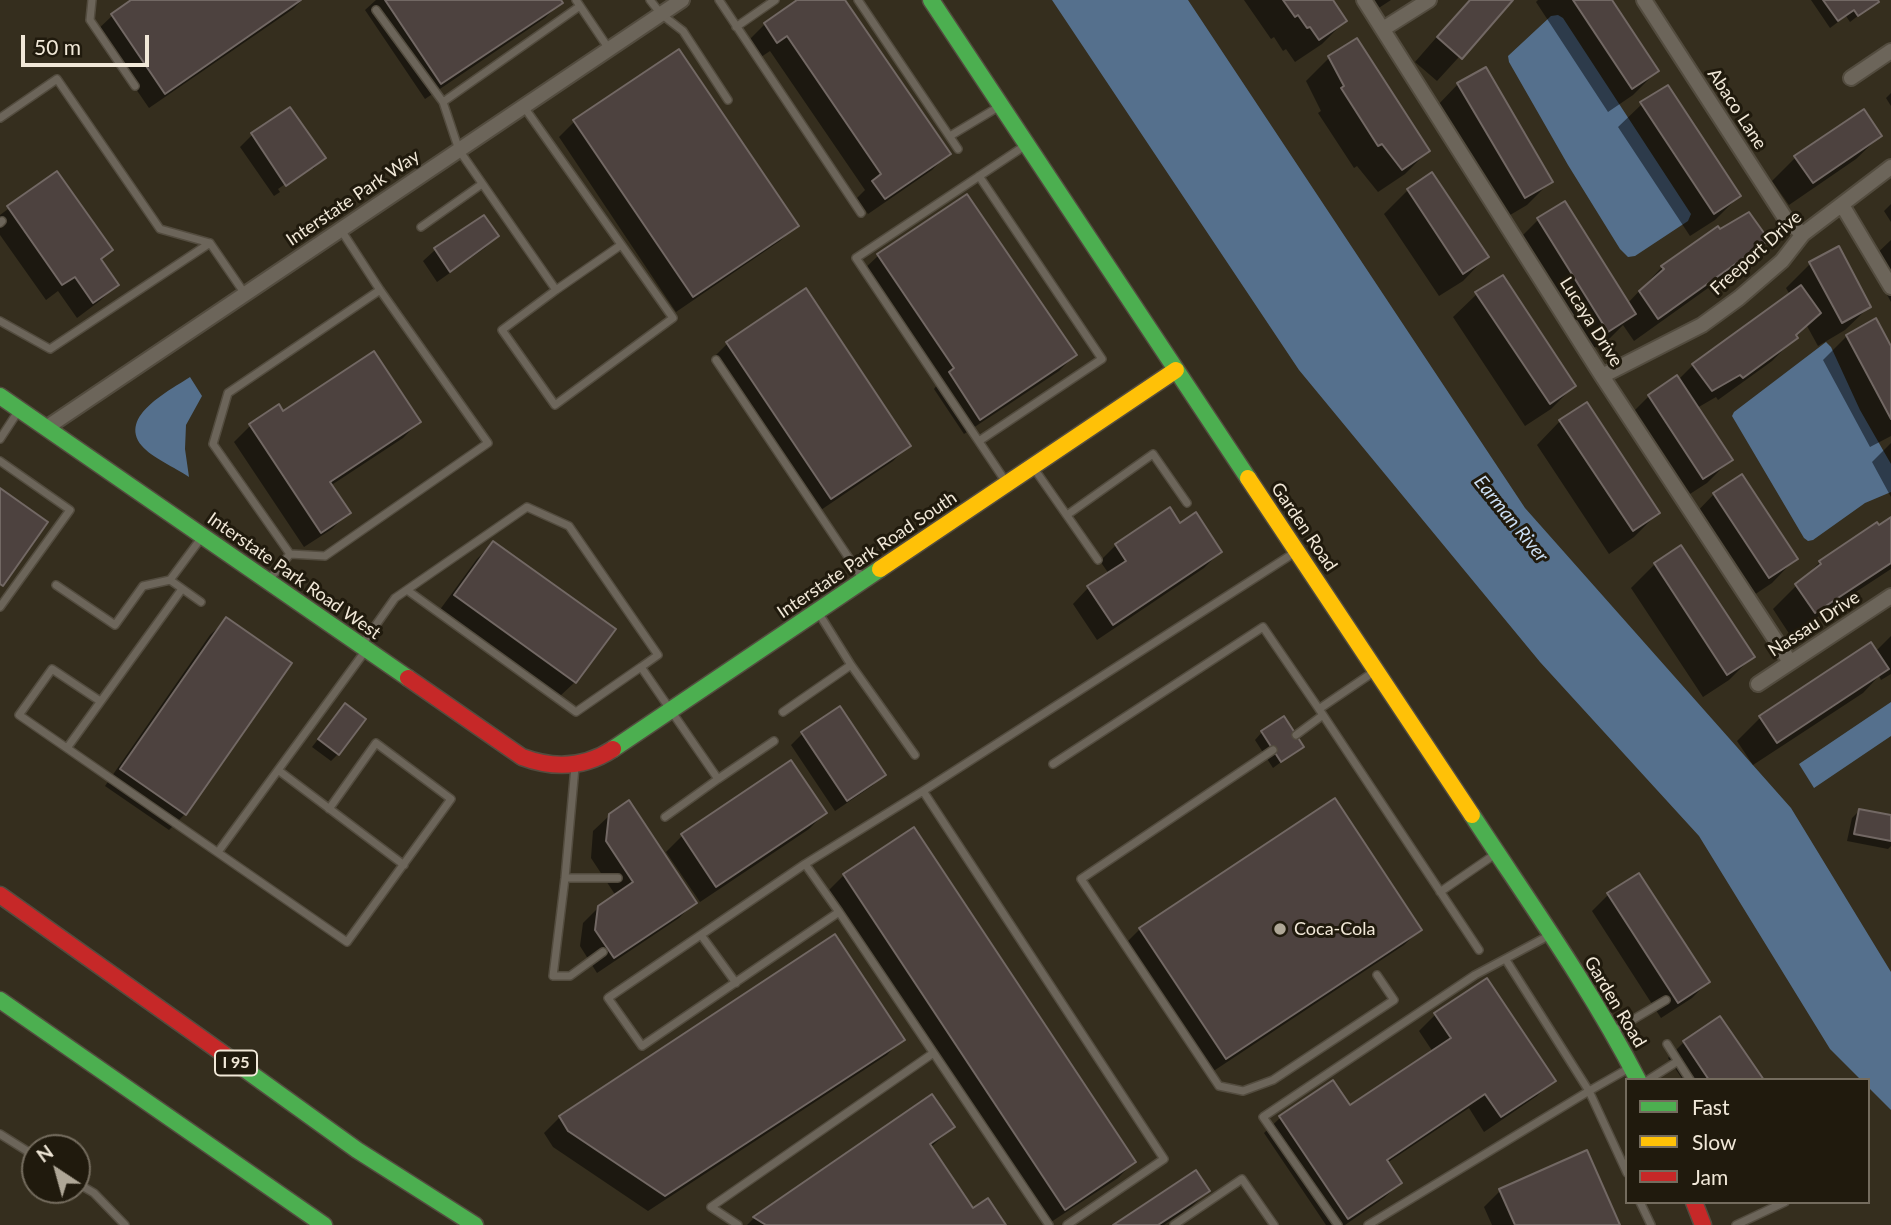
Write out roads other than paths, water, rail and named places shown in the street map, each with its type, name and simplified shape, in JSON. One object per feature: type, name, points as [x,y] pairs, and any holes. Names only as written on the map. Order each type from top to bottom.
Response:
[{"type":"main road","name":"Garden Road","points":[[931,0],[1551,934],[1635,1073]]},
{"type":"main road","name":"Interstate Park Road South","points":[[575,766],[596,759],[671,710],[1176,370]]},
{"type":"main road","name":"Interstate Park Road West","points":[[0,396],[522,757],[548,766],[575,766]]},
{"type":"main road","name":"I 95","points":[[0,895],[357,1150],[475,1225]]},
{"type":"main road","points":[[0,1000],[324,1225]]},
{"type":"main road","points":[[1695,1204],[1703,1225]]},
{"type":"street","name":"Interstate Park Way","points":[[46,428],[682,0]]},
{"type":"street","name":"Lucaya Drive","points":[[1364,0],[1602,376],[1790,662]]},
{"type":"street","points":[[1383,29],[1429,0]]},
{"type":"street","name":"Abaco Lane","points":[[1644,0],[1787,221],[1804,234]]},
{"type":"street","points":[[1851,78],[1891,51]]},
{"type":"street","name":"Freeport Drive","points":[[1602,376],[1702,325],[1782,261],[1804,234],[1891,167]]},
{"type":"street","points":[[1842,205],[1891,287]]},
{"type":"street","name":"Nassau Drive","points":[[1758,684],[1891,596]]},
{"type":"lane","points":[[92,0],[90,20],[135,86]]},
{"type":"lane","points":[[650,0],[661,14],[684,31],[728,100]]},
{"type":"lane","points":[[719,0],[861,213]]},
{"type":"lane","points":[[736,27],[775,0]]},
{"type":"lane","points":[[858,0],[958,149]]},
{"type":"lane","points":[[443,103],[578,3],[610,49]]},
{"type":"lane","points":[[376,10],[443,103],[458,150],[556,290]]},
{"type":"lane","points":[[0,118],[57,79],[160,229],[210,243],[245,294]]},
{"type":"lane","points":[[524,106],[673,318],[555,405],[502,330],[621,245]]},
{"type":"lane","points":[[950,136],[1001,106]]},
{"type":"lane","points":[[1007,484],[856,258],[1027,144]]},
{"type":"lane","points":[[979,176],[1102,359],[979,442]]},
{"type":"lane","points":[[421,227],[482,184]]},
{"type":"lane","points":[[290,554],[325,556],[488,443],[340,229]]},
{"type":"lane","points":[[0,321],[50,349],[210,243]]},
{"type":"lane","points":[[290,554],[213,444],[228,393],[380,290]]},
{"type":"lane","points":[[716,360],[864,580]]},
{"type":"lane","points":[[0,439],[19,410]]},
{"type":"lane","points":[[1067,515],[1153,454],[1187,503]]},
{"type":"lane","points":[[0,461],[70,510],[0,607]]},
{"type":"lane","points":[[1032,467],[1098,560]]},
{"type":"lane","points":[[218,852],[364,648],[395,598],[527,508],[569,527],[658,655],[576,712],[407,590]]},
{"type":"lane","points":[[56,584],[115,625],[143,586],[170,580],[202,536]]},
{"type":"lane","points":[[839,912],[642,1046],[608,998],[806,864],[1296,551]]},
{"type":"lane","points":[[268,581],[290,554]]},
{"type":"lane","points":[[170,580],[201,602]]},
{"type":"lane","points":[[67,748],[182,589]]},
{"type":"lane","points":[[818,611],[851,665],[915,755]]},
{"type":"lane","points":[[1053,764],[1263,626],[1479,950]]},
{"type":"lane","points":[[783,712],[851,665]]},
{"type":"lane","points":[[641,667],[718,779]]},
{"type":"lane","points":[[100,701],[52,668],[19,715],[347,942],[451,799],[376,743],[329,808]]},
{"type":"lane","points":[[1296,735],[1376,670]]},
{"type":"lane","points":[[665,817],[774,741]]},
{"type":"lane","points":[[1273,750],[1081,879],[1219,1086],[1244,1091],[1273,1080],[1394,1000],[1377,975]]},
{"type":"lane","points":[[575,766],[553,976],[570,976],[603,952]]},
{"type":"lane","points":[[278,770],[404,864]]},
{"type":"lane","points":[[923,790],[1164,1159],[1067,1225]]},
{"type":"lane","points":[[1440,892],[1497,853]]},
{"type":"lane","points":[[806,864],[1049,1225]]},
{"type":"lane","points":[[565,878],[618,878]]},
{"type":"lane","points":[[1338,1225],[1263,1117],[1475,975],[1551,934]]},
{"type":"lane","points":[[701,935],[736,983]]},
{"type":"lane","points":[[1506,960],[1589,1091],[1625,1169]]},
{"type":"lane","points":[[1612,1032],[1666,1000]]},
{"type":"lane","points":[[1667,1044],[1689,1078]]},
{"type":"lane","points":[[738,1225],[711,1207],[932,1054]]},
{"type":"lane","points":[[1651,1078],[1678,1061]]},
{"type":"lane","points":[[1367,1225],[1589,1091],[1635,1073]]},
{"type":"lane","points":[[0,1134],[21,1147]]},
{"type":"lane","points":[[1174,1225],[1242,1179],[1274,1225]]},
{"type":"lane","points":[[91,1191],[125,1225]]},
{"type":"lane","points":[[1641,1204],[1651,1225]]},
{"type":"lane","points":[[1736,1225],[1781,1204]]},
{"type":"water","name":"Earman River","points":[[1052,0],[1188,0],[1525,508],[1791,808],[1891,972],[1891,1110],[1870,1089],[1870,1078],[1859,1078],[1830,1049],[1699,836],[1540,662],[1299,370]]},
{"type":"water","points":[[1558,15],[1563,18],[1691,214],[1688,221],[1635,256],[1628,257],[1620,249],[1509,62],[1508,56],[1551,16]]},
{"type":"water","points":[[1826,342],[1891,464],[1891,492],[1865,503],[1808,541],[1732,416]]},
{"type":"water","points":[[190,377],[202,396],[186,425],[185,449],[189,477],[142,446],[136,435],[136,424],[150,405]]},
{"type":"water","points":[[1891,702],[1891,736],[1814,788],[1799,764]]},
{"type":"place","name":"Coca-Cola","points":[[1280,929]]}]
